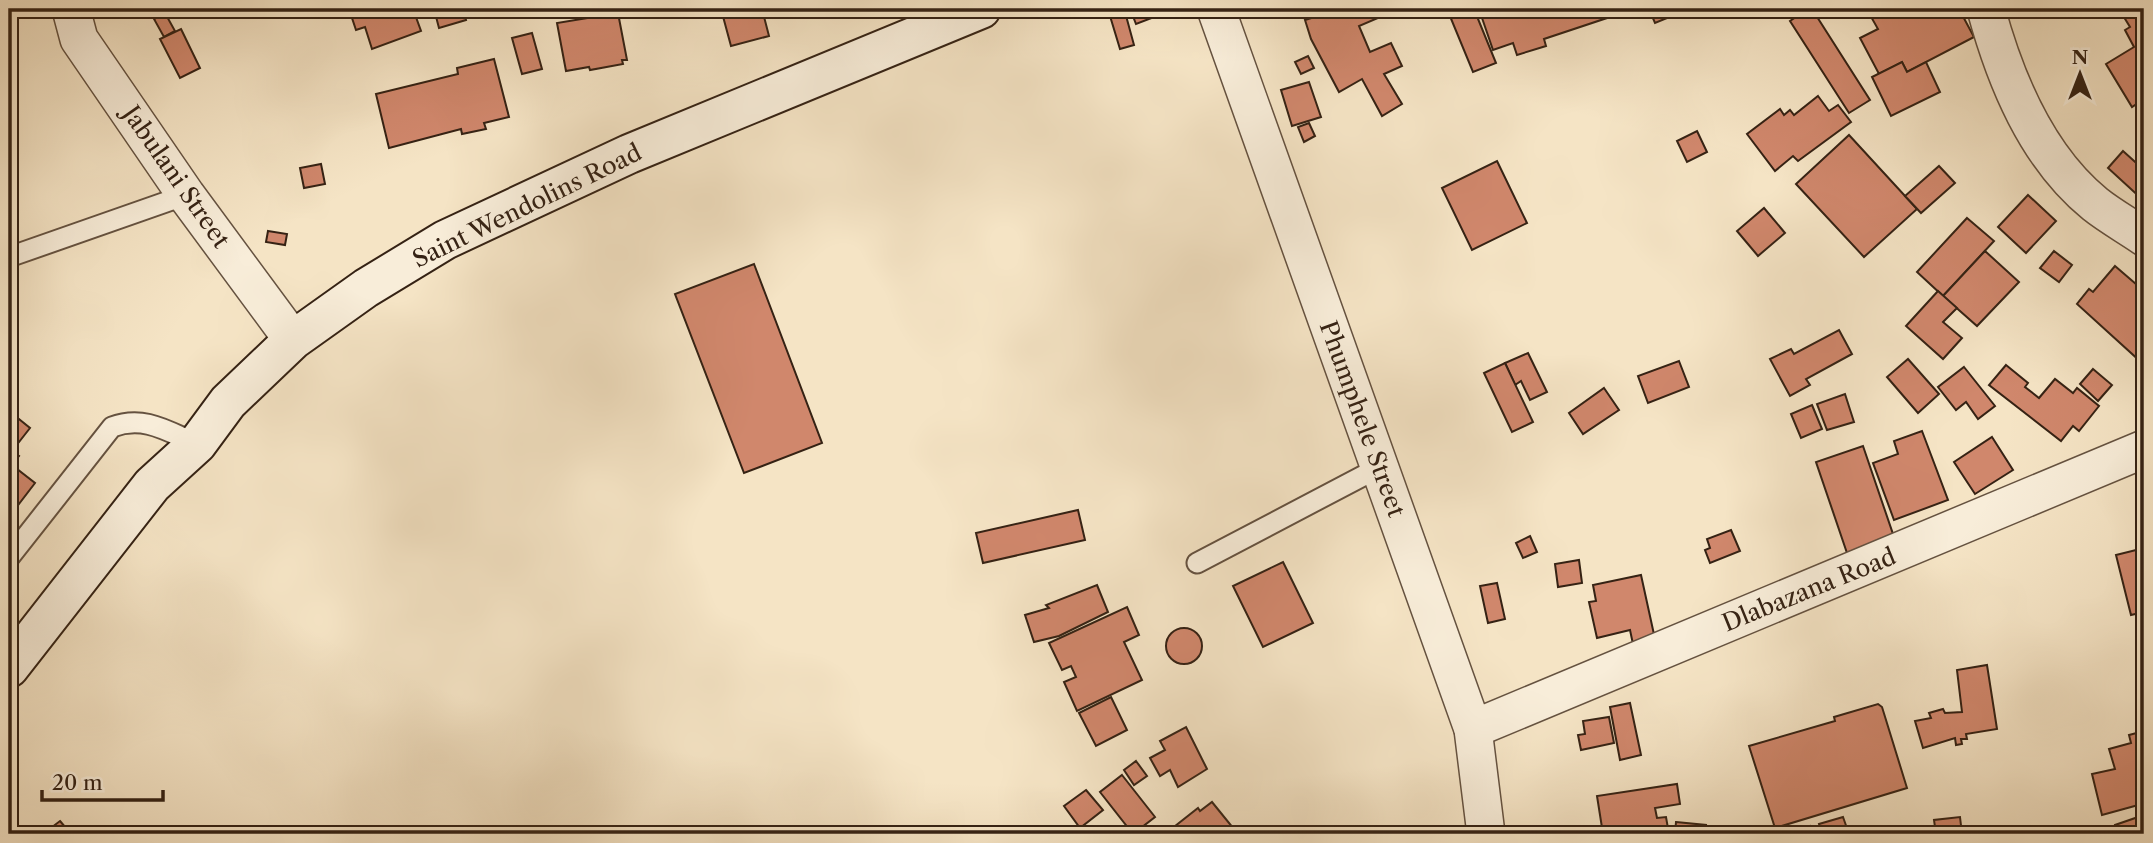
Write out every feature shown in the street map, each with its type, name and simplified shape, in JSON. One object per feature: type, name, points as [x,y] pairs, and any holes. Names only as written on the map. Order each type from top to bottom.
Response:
[{"type":"street","name":"Jabulani Street","points":[[71,9],[79,39],[186,195],[293,340]]},
{"type":"street","name":"Saint Wendolins Road","points":[[9,668],[152,485],[197,444],[228,401],[293,340],[366,288],[445,240],[629,154],[981,9]]},
{"type":"street","name":"Phumphele Street","points":[[1216,9],[1473,729],[1486,834]]},
{"type":"street","points":[[1986,9],[1997,50],[2029,122],[2064,174],[2095,204],[2144,237]]},
{"type":"street","name":"Dlabazana Road","points":[[1473,729],[2138,463]]},
{"type":"lane","points":[[9,257],[186,195]]},
{"type":"lane","points":[[9,558],[112,427],[130,420],[148,422],[197,444]]},
{"type":"lane","points":[[1197,563],[1380,467]]},
{"type":"building","points":[[349,9],[413,9],[421,31],[372,49],[365,27],[356,30]]},
{"type":"building","points":[[434,9],[463,9],[466,20],[439,28]]},
{"type":"building","points":[[721,9],[762,9],[769,36],[731,46]]},
{"type":"building","points":[[1340,9],[1383,9],[1385,15],[1359,26],[1370,52],[1391,43],[1402,66],[1384,74],[1402,104],[1382,116],[1362,79],[1339,92],[1311,39],[1305,20]]},
{"type":"building","points":[[1447,9],[1474,9],[1496,63],[1473,72]]},
{"type":"building","points":[[1502,9],[1604,9],[1607,18],[1544,39],[1546,46],[1517,55],[1513,43],[1493,50],[1482,18],[1503,11]]},
{"type":"building","points":[[1649,9],[1689,9],[1655,23]]},
{"type":"building","points":[[1812,9],[1870,100],[1849,113],[1790,21]]},
{"type":"building","points":[[1881,9],[1959,9],[1974,37],[1907,72],[1902,62],[1879,74],[1860,38],[1878,29],[1870,15]]},
{"type":"building","points":[[2119,9],[2144,9],[2144,99],[2132,107],[2106,64],[2134,47],[2125,30],[2130,27]]},
{"type":"building","points":[[1131,11],[1170,11],[1136,24]]},
{"type":"building","points":[[1125,12],[1134,45],[1120,49],[1110,16]]},
{"type":"building","points":[[165,13],[175,31],[164,37],[154,19]]},
{"type":"building","points":[[618,13],[627,60],[622,60],[623,64],[590,70],[589,67],[566,71],[557,23]]},
{"type":"building","points":[[181,29],[200,68],[180,78],[160,39]]},
{"type":"building","points":[[532,33],[542,69],[522,74],[512,38]]},
{"type":"building","points":[[1308,56],[1314,68],[1301,74],[1295,62]]},
{"type":"building","points":[[494,59],[509,117],[484,123],[486,129],[462,134],[461,129],[389,148],[376,94],[458,74],[457,68]]},
{"type":"building","points":[[1902,62],[1907,72],[1926,62],[1940,92],[1891,116],[1872,77]]},
{"type":"building","points":[[1309,82],[1321,117],[1292,126],[1281,90]]},
{"type":"building","points":[[1818,96],[1829,111],[1838,105],[1851,122],[1798,161],[1793,156],[1775,171],[1747,134],[1780,109],[1784,115],[1790,110],[1794,115]]},
{"type":"building","points":[[1309,123],[1315,136],[1304,142],[1298,127]]},
{"type":"building","points":[[1697,131],[1707,152],[1687,162],[1677,141]]},
{"type":"building","points":[[1849,135],[1917,209],[1864,257],[1796,184]]},
{"type":"building","points":[[2123,151],[2144,170],[2144,201],[2108,168]]},
{"type":"building","points":[[1497,161],[1527,223],[1472,250],[1442,188]]},
{"type":"building","points":[[321,164],[325,184],[304,188],[300,168]]},
{"type":"building","points":[[1939,166],[1955,183],[1921,213],[1905,196]]},
{"type":"building","points":[[2028,195],[2056,221],[2026,253],[1998,227]]},
{"type":"building","points":[[1764,208],[1785,233],[1758,256],[1737,231]]},
{"type":"building","points":[[1967,218],[1994,241],[1943,296],[1917,272]]},
{"type":"building","points":[[268,231],[287,234],[285,245],[266,242]]},
{"type":"building","points":[[1985,251],[2019,282],[1977,326],[1943,296]]},
{"type":"building","points":[[2054,251],[2072,265],[2059,282],[2040,268]]},
{"type":"building","points":[[754,264],[822,443],[744,473],[675,294]]},
{"type":"building","points":[[2115,266],[2144,291],[2144,359],[2141,362],[2077,304],[2089,289],[2093,292]]},
{"type":"building","points":[[1938,291],[1957,308],[1943,322],[1962,338],[1943,359],[1906,326]]},
{"type":"building","points":[[1839,330],[1852,354],[1806,379],[1810,385],[1790,396],[1770,359],[1791,349],[1794,354]]},
{"type":"building","points":[[1528,353],[1547,392],[1530,400],[1521,381],[1515,385],[1505,363]]},
{"type":"building","points":[[1908,359],[1939,394],[1918,413],[1887,377]]},
{"type":"building","points":[[1679,361],[1689,387],[1648,403],[1638,376]]},
{"type":"building","points":[[1505,363],[1533,422],[1512,432],[1484,373]]},
{"type":"building","points":[[2006,365],[2028,383],[2025,387],[2039,398],[2055,379],[2073,393],[2077,388],[2099,406],[2079,431],[2073,426],[2061,441],[1989,385]]},
{"type":"building","points":[[1964,367],[1995,406],[1978,419],[1966,402],[1956,410],[1938,387]]},
{"type":"building","points":[[2093,369],[2112,385],[2098,401],[2080,384]]},
{"type":"building","points":[[1604,388],[1619,410],[1583,434],[1569,413]]},
{"type":"building","points":[[1845,394],[1854,422],[1827,430],[1817,404]]},
{"type":"building","points":[[1812,405],[1822,429],[1801,438],[1791,414]]},
{"type":"building","points":[[9,411],[30,428],[12,451],[19,456],[12,465],[35,483],[9,517]]},
{"type":"building","points":[[1922,431],[1948,500],[1894,520],[1873,463],[1898,454],[1894,441]]},
{"type":"building","points":[[1992,437],[2013,470],[1975,494],[1954,462]]},
{"type":"building","points":[[1863,446],[1894,537],[1847,553],[1816,462]]},
{"type":"building","points":[[1078,510],[1085,540],[983,563],[976,533]]},
{"type":"building","points":[[1731,530],[1740,551],[1710,563],[1705,550],[1710,548],[1707,539]]},
{"type":"building","points":[[1530,536],[1537,552],[1523,558],[1516,543]]},
{"type":"building","points":[[2144,548],[2144,612],[2131,615],[2116,555]]},
{"type":"building","points":[[1579,560],[1582,583],[1558,587],[1555,564]]},
{"type":"building","points":[[1283,562],[1313,623],[1263,647],[1233,586]]},
{"type":"building","points":[[1641,575],[1655,639],[1633,644],[1630,630],[1597,638],[1589,602],[1596,601],[1593,585]]},
{"type":"building","points":[[1497,583],[1505,619],[1488,623],[1480,586]]},
{"type":"building","points":[[1097,585],[1108,612],[1059,636],[1034,642],[1025,615],[1049,608],[1046,605]]},
{"type":"building","points":[[1127,607],[1139,635],[1124,642],[1142,680],[1077,711],[1064,682],[1076,677],[1071,666],[1062,670],[1049,643]]},
{"type":"building","points":[[1184,628],[1196,634],[1202,646],[1196,658],[1184,664],[1172,658],[1166,646],[1172,634]]},
{"type":"building","points":[[1987,665],[1997,729],[1966,734],[1967,739],[1961,739],[1962,744],[1956,745],[1955,738],[1923,748],[1915,721],[1931,718],[1929,713],[1943,709],[1945,713],[1962,712],[1957,670]]},
{"type":"building","points":[[1111,697],[1127,730],[1096,746],[1079,713]]},
{"type":"building","points":[[1630,703],[1641,755],[1620,760],[1610,707]]},
{"type":"building","points":[[1878,704],[1882,707],[1907,788],[1775,828],[1749,746],[1835,721],[1834,717]]},
{"type":"building","points":[[1609,717],[1614,743],[1581,750],[1578,735],[1585,734],[1583,721]]},
{"type":"building","points":[[1186,727],[1207,769],[1178,787],[1170,770],[1160,776],[1150,758],[1165,750],[1160,741]]},
{"type":"building","points":[[2144,731],[2144,809],[2142,804],[2102,815],[2092,774],[2115,769],[2109,749],[2131,743],[2129,735]]},
{"type":"building","points":[[1136,761],[1147,776],[1134,785],[1124,770]]},
{"type":"building","points":[[1122,775],[1155,817],[1133,834],[1100,792]]},
{"type":"building","points":[[1677,784],[1680,804],[1655,808],[1657,818],[1666,817],[1669,834],[1603,834],[1597,796]]},
{"type":"building","points":[[1086,790],[1103,810],[1080,828],[1064,806]]},
{"type":"building","points":[[1212,802],[1238,834],[1165,834],[1198,808],[1200,811]]},
{"type":"building","points":[[2144,815],[2144,834],[2117,834],[2115,825]]},
{"type":"building","points":[[1843,817],[1849,834],[1822,834],[1819,824]]},
{"type":"building","points":[[1960,817],[1962,834],[1936,834],[1934,820]]},
{"type":"building","points":[[60,821],[71,834],[43,834]]},
{"type":"building","points":[[1676,822],[1706,825],[1705,834],[1675,834]]},
{"type":"building","points":[[1810,826],[1812,834],[1784,834],[1784,833]]}]
